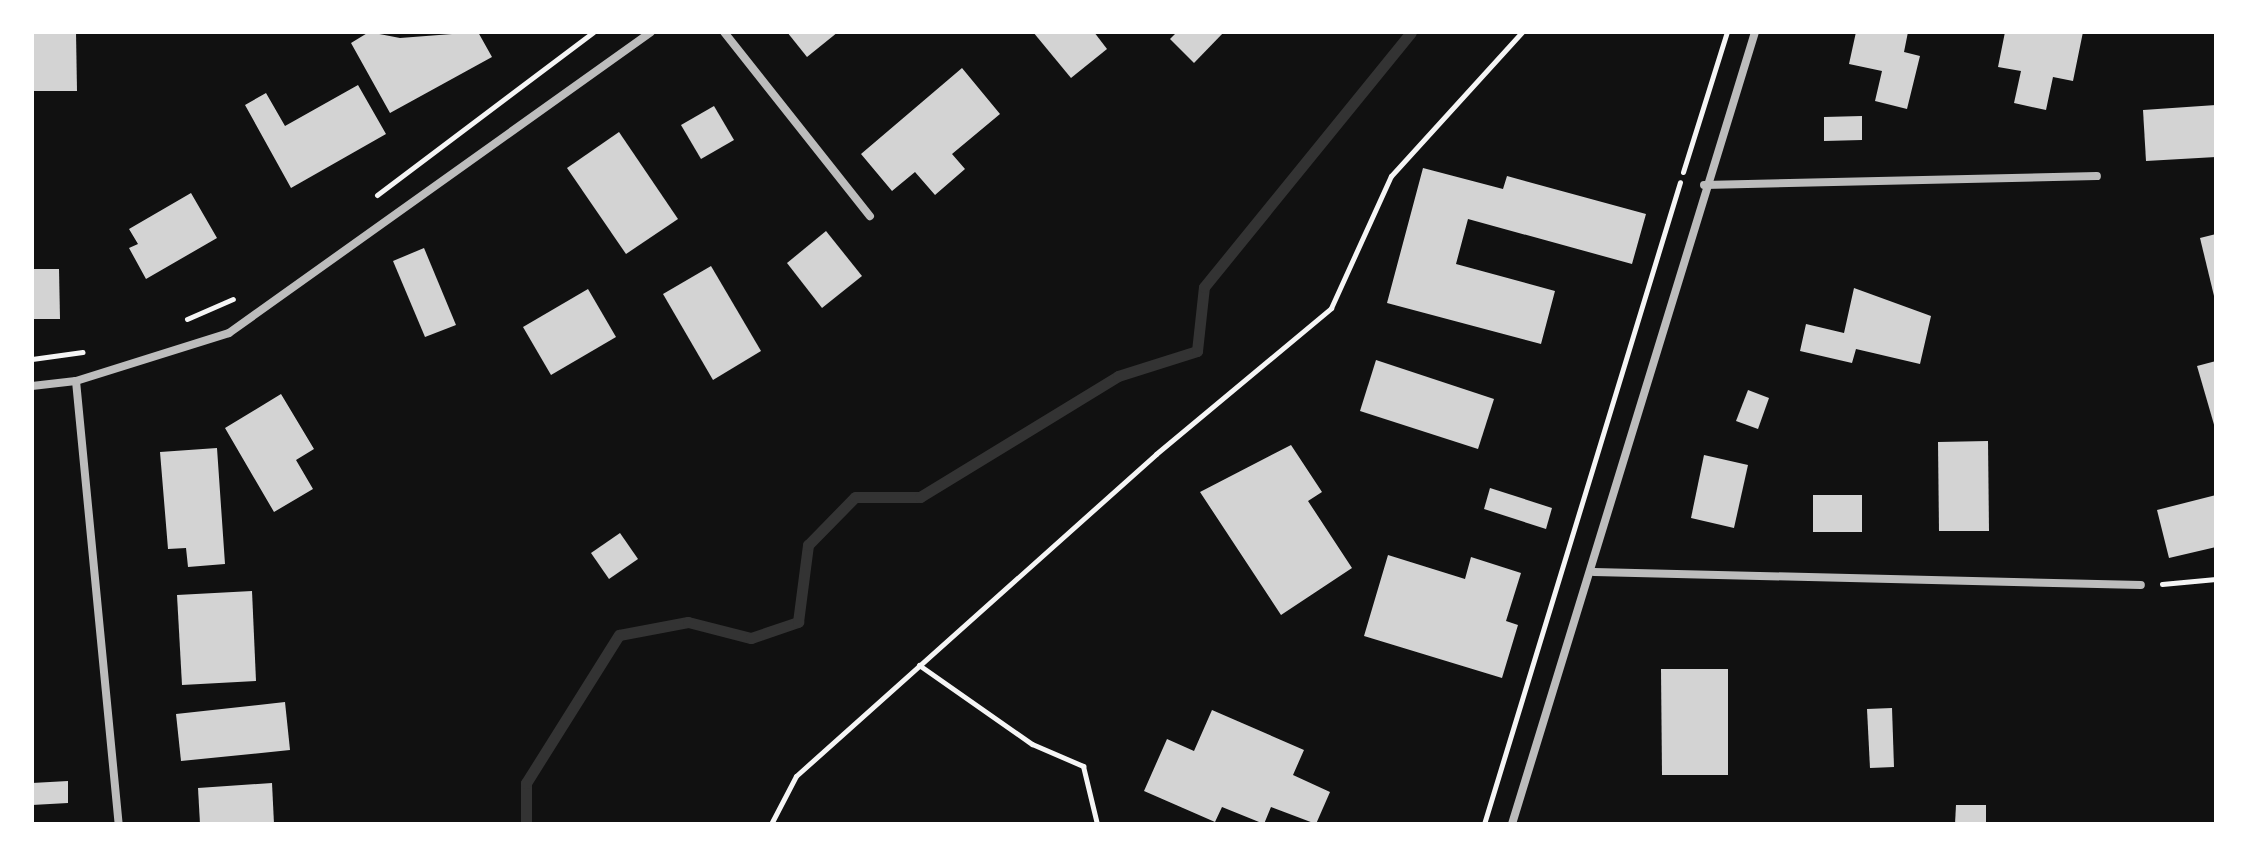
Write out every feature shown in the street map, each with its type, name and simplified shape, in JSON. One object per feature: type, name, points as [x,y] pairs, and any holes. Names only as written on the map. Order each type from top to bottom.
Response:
[{"type":"street","points":[[32,386],[76,381],[229,333],[651,32]]},
{"type":"street","points":[[724,32],[870,216]]},
{"type":"street","points":[[1512,824],[1594,572],[1704,185],[1755,32]]},
{"type":"street","points":[[1704,185],[2097,176]]},
{"type":"street","points":[[76,381],[119,824]]},
{"type":"street","points":[[1594,572],[2141,585]]},
{"type":"path","points":[[369,202],[593,32]]},
{"type":"path","points":[[771,824],[796,776],[919,665],[1331,308],[1391,176],[1522,32]]},
{"type":"path","points":[[1484,824],[1727,32]]},
{"type":"path","points":[[182,321],[239,296]]},
{"type":"path","points":[[32,359],[95,350]]},
{"type":"path","points":[[2141,585],[2216,579]]},
{"type":"path","points":[[919,665],[1032,744],[1083,766],[1097,824]]},
{"type":"building","points":[[76,32],[77,91],[32,91],[32,33]]},
{"type":"building","points":[[369,32],[400,38],[478,32],[492,57],[390,113],[351,43]]},
{"type":"building","points":[[787,32],[838,32],[807,57]]},
{"type":"building","points":[[1033,32],[1094,32],[1107,49],[1071,78]]},
{"type":"building","points":[[1177,32],[1224,32],[1194,63],[1170,39]]},
{"type":"building","points":[[1856,32],[1908,32],[1904,52],[1920,56],[1907,109],[1875,101],[1882,71],[1849,64]]},
{"type":"building","points":[[2005,32],[2083,32],[2073,81],[2053,77],[2046,110],[2014,103],[2021,71],[1998,67]]},
{"type":"building","points":[[962,68],[1000,114],[952,154],[965,169],[935,195],[915,172],[892,191],[861,154]]},
{"type":"building","points":[[358,85],[386,134],[291,188],[245,105],[266,93],[285,126]]},
{"type":"building","points":[[2216,105],[2216,157],[2146,161],[2143,110]]},
{"type":"building","points":[[714,106],[734,140],[701,159],[681,125]]},
{"type":"building","points":[[1862,116],[1862,140],[1824,141],[1824,117]]},
{"type":"building","points":[[619,132],[678,219],[626,254],[567,168]]},
{"type":"building","points":[[1423,168],[1503,189],[1507,176],[1646,214],[1632,264],[1468,219],[1456,264],[1555,291],[1541,344],[1387,303]]},
{"type":"building","points":[[191,193],[217,238],[146,279],[129,248],[138,244],[129,229]]},
{"type":"building","points":[[826,231],[862,276],[822,308],[787,263]]},
{"type":"building","points":[[2216,234],[2216,300],[2215,300],[2200,238]]},
{"type":"building","points":[[424,248],[456,325],[425,337],[393,261]]},
{"type":"building","points":[[711,266],[761,351],[713,380],[663,294]]},
{"type":"building","points":[[32,269],[59,269],[60,319],[32,319]]},
{"type":"building","points":[[1854,288],[1931,316],[1920,364],[1856,349],[1852,363],[1800,351],[1806,324],[1844,333]]},
{"type":"building","points":[[588,289],[616,337],[551,375],[523,327]]},
{"type":"building","points":[[1376,360],[1494,399],[1478,449],[1360,411]]},
{"type":"building","points":[[2216,361],[2216,428],[2215,428],[2197,366]]},
{"type":"building","points":[[1748,390],[1769,398],[1758,429],[1736,421]]},
{"type":"building","points":[[281,394],[314,449],[296,460],[313,489],[274,512],[225,428]]},
{"type":"building","points":[[1988,441],[1989,531],[1939,531],[1938,442]]},
{"type":"building","points":[[1291,445],[1322,492],[1308,501],[1352,568],[1281,615],[1200,492]]},
{"type":"building","points":[[217,448],[225,564],[188,567],[186,548],[168,549],[160,452]]},
{"type":"building","points":[[1704,455],[1748,465],[1734,528],[1691,518]]},
{"type":"building","points":[[1490,488],[1552,508],[1546,529],[1484,509]]},
{"type":"building","points":[[1813,495],[1862,495],[1862,532],[1813,532]]},
{"type":"building","points":[[2216,495],[2216,547],[2169,558],[2157,510]]},
{"type":"building","points":[[620,533],[638,559],[609,579],[591,553]]},
{"type":"building","points":[[1388,555],[1465,579],[1471,557],[1521,573],[1506,621],[1518,625],[1502,678],[1364,636]]},
{"type":"building","points":[[252,591],[256,681],[182,685],[177,595]]},
{"type":"building","points":[[1661,669],[1728,669],[1728,775],[1662,775]]},
{"type":"building","points":[[285,702],[290,750],[181,761],[176,714]]},
{"type":"building","points":[[1892,708],[1894,767],[1870,768],[1867,709]]},
{"type":"building","points":[[1212,710],[1304,750],[1293,775],[1330,792],[1316,824],[1271,807],[1264,824],[1222,807],[1215,822],[1144,791],[1167,739],[1194,751]]},
{"type":"building","points":[[68,781],[68,803],[32,805],[32,783]]},
{"type":"building","points":[[272,783],[274,824],[200,824],[198,788]]},
{"type":"building","points":[[1956,805],[1986,805],[1986,824],[1955,824]]},
{"type":"waterway","points":[[526,824],[526,783],[619,635],[688,622],[751,638],[798,622],[808,545],[855,497],[920,497],[1118,376],[1197,351],[1204,287],[1411,32]]}]
